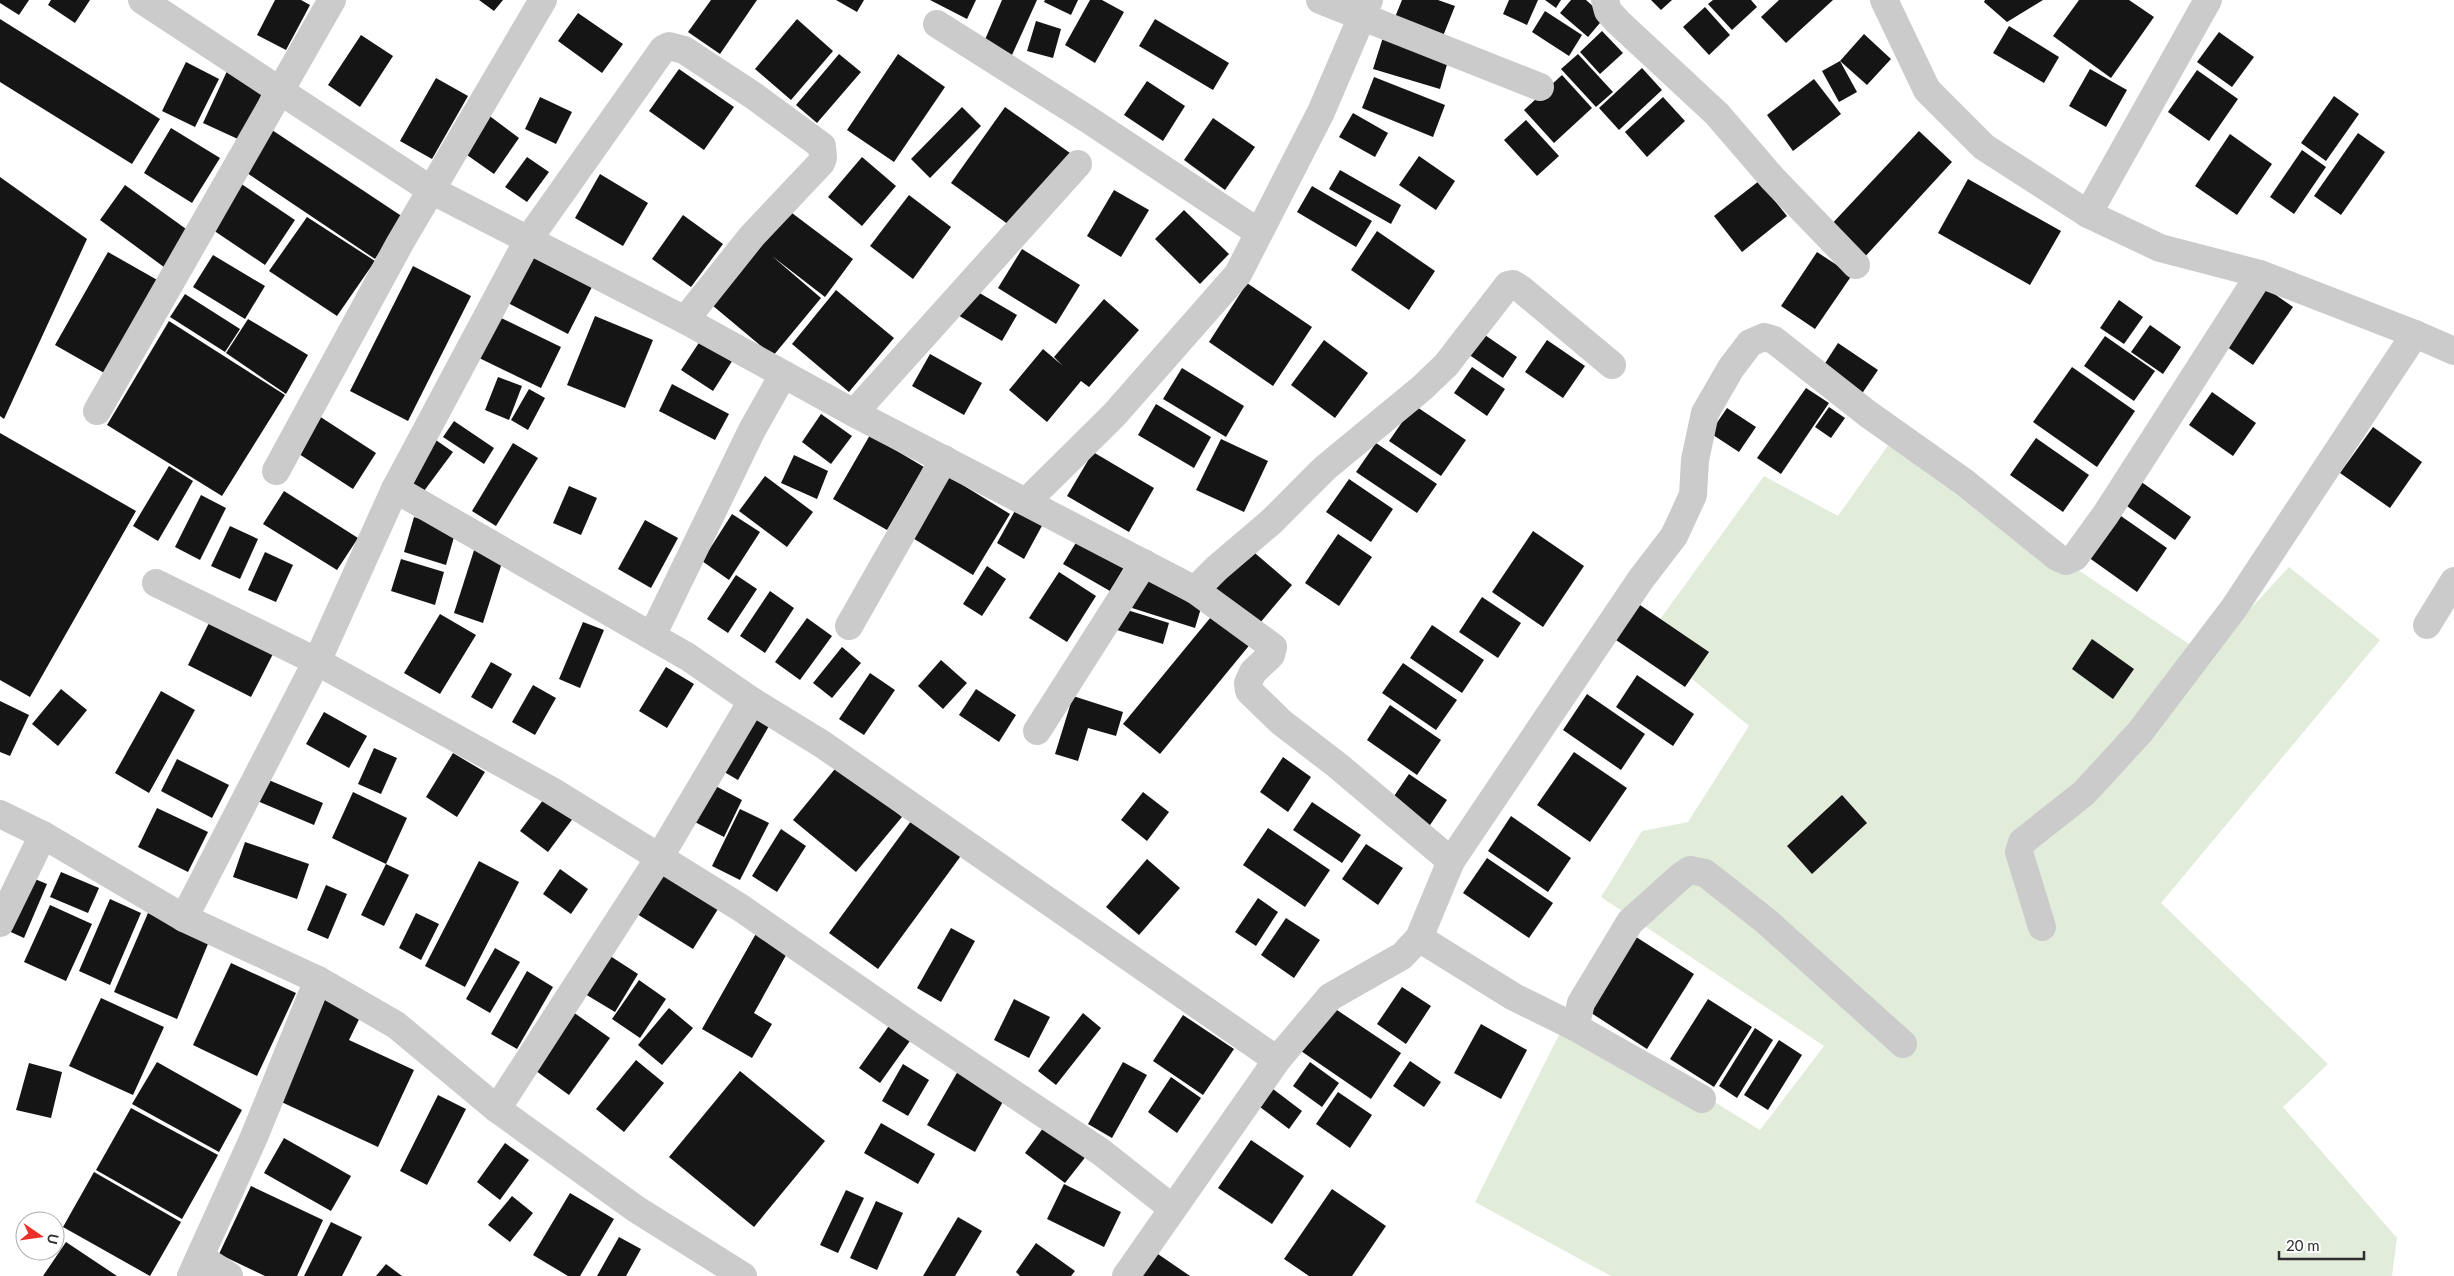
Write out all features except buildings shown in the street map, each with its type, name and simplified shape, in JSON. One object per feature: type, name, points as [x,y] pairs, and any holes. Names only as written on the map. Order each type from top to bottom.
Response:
[{"type":"street","points":[[142,0],[430,190],[685,320],[854,413],[1195,590],[1273,647],[1271,655],[1250,678],[1248,683],[1249,692],[1282,722],[1451,861]]},
{"type":"street","points":[[97,411],[332,0]]},
{"type":"street","points":[[276,471],[430,190],[542,0]]},
{"type":"street","points":[[1320,0],[1365,9],[1540,87]]},
{"type":"street","points":[[1606,0],[1608,11],[1618,22],[1712,108],[1773,179],[1856,265]]},
{"type":"street","points":[[1884,0],[1927,90],[1984,147],[2088,214],[2160,248],[2260,274],[2454,351]]},
{"type":"street","points":[[2088,214],[2208,0]]},
{"type":"street","points":[[1026,502],[1114,415],[1238,274],[1321,112],[1365,9]]},
{"type":"street","points":[[937,24],[1089,120],[1258,232]]},
{"type":"street","points":[[184,918],[316,661],[395,489],[528,240],[662,49],[676,46],[754,96],[822,146],[823,158],[821,163],[752,236],[685,320]]},
{"type":"street","points":[[854,413],[1078,164]]},
{"type":"street","points":[[1126,1276],[1277,1060],[1330,997],[1402,956],[1419,938],[1451,861],[1635,587],[1674,536],[1692,496],[1695,460],[1705,413],[1731,368],[1750,343],[1764,337],[1774,340],[1868,414],[1964,482],[2056,557],[2066,561],[2075,557],[2106,514],[2260,274]]},
{"type":"street","points":[[1195,590],[1217,568],[1271,522],[1325,468],[1446,365],[1508,286],[1512,284],[1521,289],[1612,365]]},
{"type":"street","points":[[2042,927],[2019,852],[2022,842],[2084,793],[2140,732],[2234,608],[2415,334]]},
{"type":"street","points":[[652,636],[752,430],[784,375]]},
{"type":"street","points":[[849,626],[944,459]]},
{"type":"street","points":[[395,489],[688,657],[752,701],[822,744],[1277,1060]]},
{"type":"street","points":[[1037,731],[1144,563]]},
{"type":"street","points":[[2427,625],[2454,581]]},
{"type":"street","points":[[156,583],[316,661],[552,791],[741,908],[910,1025],[1101,1152],[1172,1208]]},
{"type":"street","points":[[497,1109],[660,858],[752,701]]},
{"type":"street","points":[[0,814],[43,835],[184,918],[318,980],[396,1025],[497,1109],[636,1209],[743,1276]]},
{"type":"street","points":[[0,923],[43,835]]},
{"type":"street","points":[[1575,1027],[1581,1003],[1630,922],[1690,870],[1705,873],[1766,921],[1903,1044]]},
{"type":"street","points":[[1419,938],[1514,997],[1575,1027],[1702,1099]]},
{"type":"street","points":[[229,1276],[196,1267],[254,1137],[318,980]]},
{"type":"green space","points":[[1889,444],[2207,656],[2289,567],[2380,640],[2161,903],[2328,1064],[2283,1107],[2397,1238],[2392,1276],[1611,1276],[1475,1202],[1570,1013],[1760,1130],[1824,1046],[1601,897],[1642,831],[1688,822],[1749,726],[1645,640],[1764,476],[1838,516]]}]
